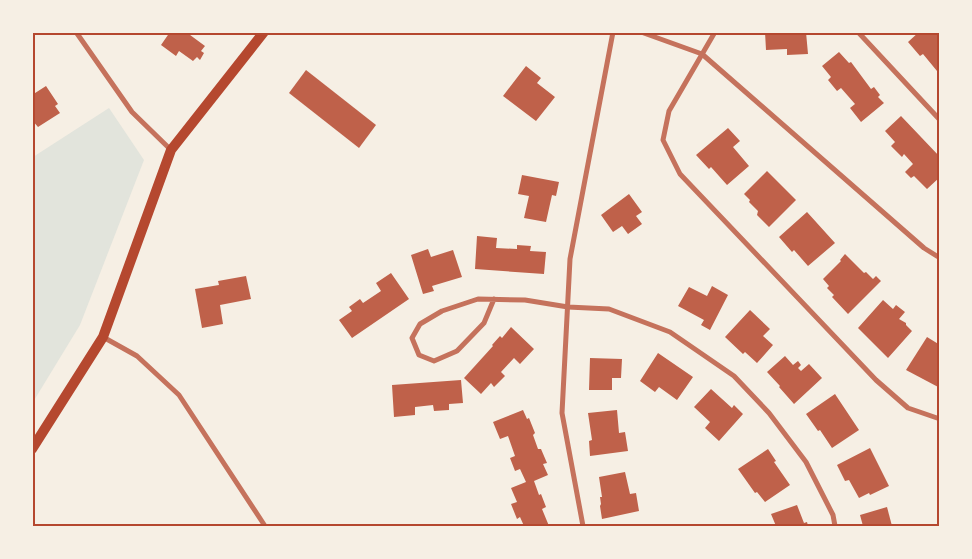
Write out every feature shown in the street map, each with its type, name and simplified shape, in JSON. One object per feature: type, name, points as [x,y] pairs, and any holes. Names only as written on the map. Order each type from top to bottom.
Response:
[{"type":"main road","points":[[32,448],[103,337],[171,150],[264,32]]},
{"type":"street","points":[[76,32],[132,112],[171,150]]},
{"type":"street","points":[[583,526],[562,413],[570,259],[613,32]]},
{"type":"street","points":[[641,32],[702,54],[924,248],[940,258]]},
{"type":"street","points":[[715,32],[669,111],[663,140],[680,174],[876,380],[908,408],[940,419]]},
{"type":"street","points":[[858,32],[940,120]]},
{"type":"street","points":[[494,299],[484,323],[458,351],[434,361],[419,354],[412,338],[420,324],[442,311],[478,299],[494,299],[526,300],[568,307],[609,309],[670,332],[734,376],[770,413],[806,462],[833,515],[835,526]]},
{"type":"street","points":[[103,337],[137,356],[179,395],[265,526]]},
{"type":"shaded area","points":[[109,108],[144,160],[80,325],[33,402],[33,157]]},
{"type":"building","points":[[170,32],[186,32],[205,46],[201,51],[204,53],[200,60],[197,57],[193,61],[179,51],[176,56],[161,45]]},
{"type":"building","points":[[765,32],[806,32],[808,54],[787,55],[787,49],[766,50]]},
{"type":"building","points":[[919,32],[940,32],[940,69],[937,71],[923,54],[920,56],[908,42]]},
{"type":"building","points":[[839,52],[849,63],[851,62],[871,89],[874,87],[880,95],[878,97],[884,103],[861,122],[850,108],[855,104],[841,88],[837,91],[828,80],[831,77],[822,66]]},
{"type":"building","points":[[526,66],[541,78],[537,83],[555,97],[536,121],[503,96]]},
{"type":"building","points":[[306,70],[376,125],[359,148],[289,93]]},
{"type":"building","points":[[46,86],[58,104],[55,106],[60,113],[38,127],[32,120],[32,95]]},
{"type":"building","points":[[901,116],[940,157],[940,177],[927,189],[914,176],[911,178],[905,172],[913,164],[904,154],[902,157],[891,146],[895,142],[885,131]]},
{"type":"building","points":[[728,128],[740,141],[733,147],[749,166],[727,185],[711,167],[709,169],[696,155]]},
{"type":"building","points":[[767,171],[796,200],[769,227],[757,215],[758,211],[744,194]]},
{"type":"building","points":[[522,175],[559,182],[556,196],[552,195],[546,222],[524,218],[529,196],[518,194]]},
{"type":"building","points":[[629,194],[642,212],[636,216],[642,224],[628,234],[622,226],[613,232],[601,215]]},
{"type":"building","points":[[807,212],[835,243],[808,266],[779,237]]},
{"type":"building","points":[[477,236],[497,238],[496,248],[517,249],[517,245],[531,246],[530,251],[546,252],[544,274],[475,269]]},
{"type":"building","points":[[428,249],[431,257],[453,250],[462,277],[432,286],[434,291],[423,294],[411,255]]},
{"type":"building","points":[[845,254],[864,273],[866,272],[873,279],[876,276],[881,281],[848,314],[832,297],[834,295],[827,288],[829,286],[823,279],[841,261]]},
{"type":"building","points":[[391,273],[409,299],[352,338],[339,320],[352,311],[349,307],[360,299],[363,303],[381,291],[376,283]]},
{"type":"building","points":[[246,276],[251,299],[220,305],[223,324],[202,328],[195,289],[219,285],[218,281]]},
{"type":"building","points":[[712,286],[728,295],[710,330],[701,325],[704,320],[678,306],[689,287],[707,296]]},
{"type":"building","points":[[883,300],[893,309],[896,305],[905,312],[899,319],[906,323],[912,331],[888,358],[858,328]]},
{"type":"building","points":[[750,310],[770,329],[763,336],[773,345],[757,363],[745,352],[743,354],[725,337]]},
{"type":"building","points":[[511,327],[534,349],[520,364],[514,358],[501,372],[505,376],[494,387],[491,383],[481,394],[464,378],[500,336],[502,338]]},
{"type":"building","points":[[927,337],[940,345],[940,388],[906,370]]},
{"type":"building","points":[[658,353],[693,377],[677,400],[659,387],[655,392],[640,381]]},
{"type":"building","points":[[785,356],[793,365],[798,361],[801,365],[798,368],[801,371],[809,364],[822,378],[794,404],[767,372]]},
{"type":"building","points":[[590,358],[622,359],[621,378],[612,378],[612,390],[589,390]]},
{"type":"building","points":[[461,380],[463,403],[449,404],[449,410],[434,411],[433,405],[415,407],[415,415],[394,417],[392,385]]},
{"type":"building","points":[[711,389],[732,408],[734,405],[743,414],[719,441],[705,428],[710,422],[694,407]]},
{"type":"building","points":[[835,394],[859,430],[832,448],[806,414]]},
{"type":"building","points":[[523,410],[527,419],[529,418],[535,433],[533,435],[538,449],[541,449],[547,463],[543,464],[548,475],[534,481],[546,507],[542,509],[549,526],[524,526],[520,517],[517,519],[511,504],[517,502],[511,488],[526,482],[520,469],[515,471],[510,458],[515,456],[508,436],[500,439],[493,422]]},
{"type":"building","points":[[617,410],[619,433],[625,432],[628,451],[590,456],[589,441],[592,440],[588,413]]},
{"type":"building","points":[[870,448],[889,486],[859,498],[849,480],[845,481],[837,465]]},
{"type":"building","points":[[768,449],[776,461],[774,462],[790,485],[765,502],[757,492],[755,493],[738,469]]},
{"type":"building","points":[[625,472],[630,494],[636,493],[639,511],[602,519],[600,497],[602,497],[599,477]]},
{"type":"building","points":[[797,505],[804,523],[807,522],[808,526],[776,526],[771,514]]},
{"type":"building","points":[[887,507],[892,526],[863,526],[860,515]]}]
